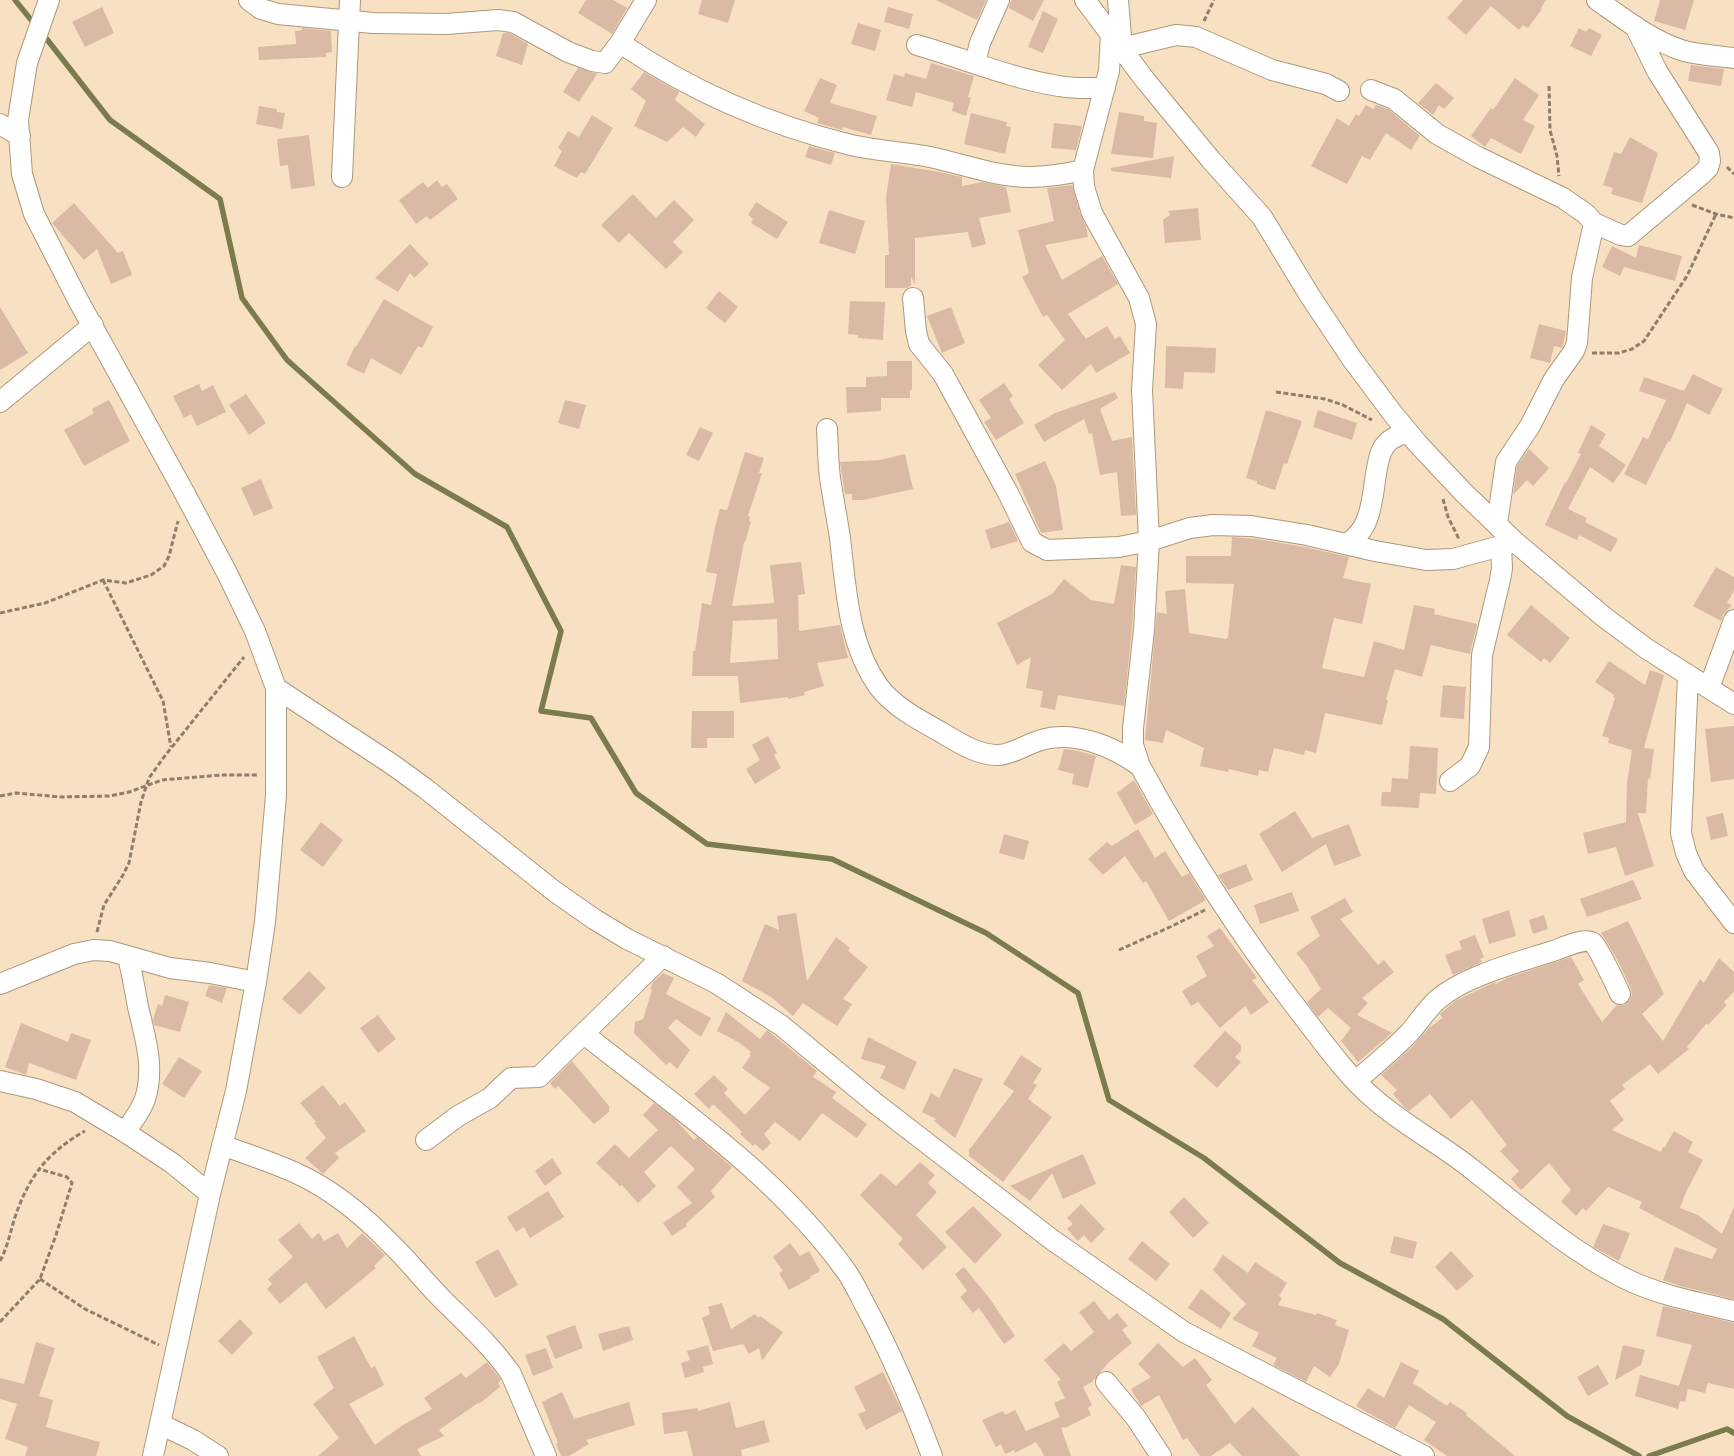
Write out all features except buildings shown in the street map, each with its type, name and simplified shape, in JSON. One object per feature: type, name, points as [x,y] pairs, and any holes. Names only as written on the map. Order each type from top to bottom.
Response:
[{"type":"street","points":[[249,0],[261,9],[278,14],[373,23],[430,24],[498,20],[513,22],[568,52],[592,61],[605,63],[620,43],[646,0]]},
{"type":"street","points":[[342,176],[350,0]]},
{"type":"street","points":[[975,63],[980,43],[999,0]]},
{"type":"street","points":[[1085,0],[1163,102],[1262,217],[1310,296],[1403,434],[1497,524],[1508,544],[1647,649],[1734,704]]},
{"type":"street","points":[[1118,0],[1116,41],[1083,170],[1084,187],[1092,213],[1136,292],[1144,312],[1146,324],[1143,420],[1149,541],[1144,630],[1133,728],[1133,745],[1140,766],[1221,901],[1264,966],[1311,1027],[1370,1096],[1470,1168],[1549,1230],[1596,1262],[1624,1278],[1644,1286],[1734,1311]]},
{"type":"street","points":[[1597,0],[1635,26],[1684,51],[1734,58]]},
{"type":"street","points":[[46,8],[27,63],[18,120],[22,174],[34,214],[78,300],[227,573],[258,640],[276,688],[276,795],[265,922],[256,982],[238,1082],[210,1194],[153,1456]]},
{"type":"street","points":[[1371,90],[1394,99],[1437,134],[1563,198],[1594,222],[1621,235],[1628,236],[1708,168],[1710,161],[1709,153],[1658,71],[1635,26]]},
{"type":"street","points":[[1116,41],[1176,35],[1196,37],[1272,70],[1326,84],[1339,91]]},
{"type":"street","points":[[620,43],[657,68],[713,98],[770,120],[833,140],[926,156],[1016,176],[1048,176],[1083,170]]},
{"type":"street","points":[[917,45],[1058,86],[1105,88]]},
{"type":"street","points":[[0,124],[20,136]]},
{"type":"street","points":[[1497,524],[1506,462],[1530,426],[1554,379],[1574,351],[1578,335],[1582,278],[1594,222]]},
{"type":"street","points":[[913,298],[916,331],[920,344],[943,374],[1008,491],[1032,542],[1047,550],[1119,547],[1149,541],[1190,528],[1212,525],[1251,526],[1307,535],[1426,560],[1453,559],[1508,544]]},
{"type":"street","points":[[0,402],[93,325]]},
{"type":"street","points":[[827,429],[830,478],[850,617],[857,646],[866,668],[880,688],[896,704],[926,724],[979,752],[1001,755],[1042,739],[1062,736],[1080,739],[1109,748],[1140,766]]},
{"type":"street","points":[[1346,544],[1355,539],[1365,525],[1382,449],[1388,441],[1403,434]]},
{"type":"street","points":[[1450,781],[1470,766],[1479,747],[1482,654],[1508,544]]},
{"type":"street","points":[[1709,688],[1734,620]]},
{"type":"street","points":[[1688,676],[1682,833],[1686,853],[1694,871],[1734,924]]},
{"type":"street","points":[[276,688],[426,789],[554,891],[594,920],[716,983],[782,1026],[875,1103],[1051,1239],[1160,1316],[1184,1332],[1424,1456]]},
{"type":"street","points":[[1356,1081],[1391,1051],[1438,1000],[1452,990],[1498,968],[1573,944],[1589,941],[1594,944],[1599,952],[1620,994]]},
{"type":"street","points":[[0,984],[74,954],[94,950],[110,951],[170,968],[256,982]]},
{"type":"street","points":[[426,1140],[458,1116],[490,1098],[512,1078],[539,1076],[662,956]]},
{"type":"street","points":[[125,1132],[145,1099],[149,1077],[146,1035],[138,1008],[128,957]]},
{"type":"street","points":[[584,1034],[722,1142],[777,1190],[814,1229],[848,1273],[874,1322],[899,1375],[932,1456]]},
{"type":"street","points":[[0,1081],[54,1094],[75,1102],[172,1163],[210,1194]]},
{"type":"street","points":[[222,1145],[296,1173],[316,1184],[360,1214],[391,1243],[503,1362],[511,1374],[546,1456]]},
{"type":"street","points":[[1106,1382],[1136,1418],[1161,1456]]},
{"type":"street","points":[[160,1424],[193,1440],[218,1456]]},
{"type":"path","points":[[1549,86],[1550,130],[1557,156],[1563,198]]},
{"type":"path","points":[[1675,197],[1699,209],[1734,218]]},
{"type":"path","points":[[1574,351],[1599,354],[1619,353],[1632,349],[1644,341],[1687,276],[1716,214]]},
{"type":"path","points":[[1276,392],[1325,399],[1403,434]]},
{"type":"path","points":[[0,613],[46,603],[103,580],[132,583],[151,575],[164,566],[173,545],[184,492]]},
{"type":"path","points":[[1441,493],[1454,531],[1469,555]]},
{"type":"path","points":[[103,580],[163,701],[171,748]]},
{"type":"path","points":[[94,950],[104,905],[129,863],[145,785],[171,748],[258,640]]},
{"type":"path","points":[[0,796],[16,794],[61,797],[109,796],[129,792],[162,780],[188,777],[276,774]]},
{"type":"path","points":[[1119,950],[1221,901]]},
{"type":"path","points":[[0,1261],[20,1204],[32,1178],[50,1156],[64,1144],[106,1120]]},
{"type":"path","points":[[0,1322],[40,1279],[72,1183],[67,1177],[39,1169]]},
{"type":"path","points":[[40,1279],[85,1309],[160,1346],[176,1351]]},
{"type":"waterway","points":[[15,0],[36,26]]},
{"type":"waterway","points":[[42,33],[110,120],[220,199],[242,298],[287,360],[415,474],[507,527],[561,631],[541,711],[591,718],[636,793],[707,844],[832,859],[986,933],[1078,993],[1109,1100],[1204,1158],[1340,1263],[1443,1319],[1567,1416],[1639,1456]]},
{"type":"waterway","points":[[1649,1456],[1727,1429],[1734,1433]]}]
